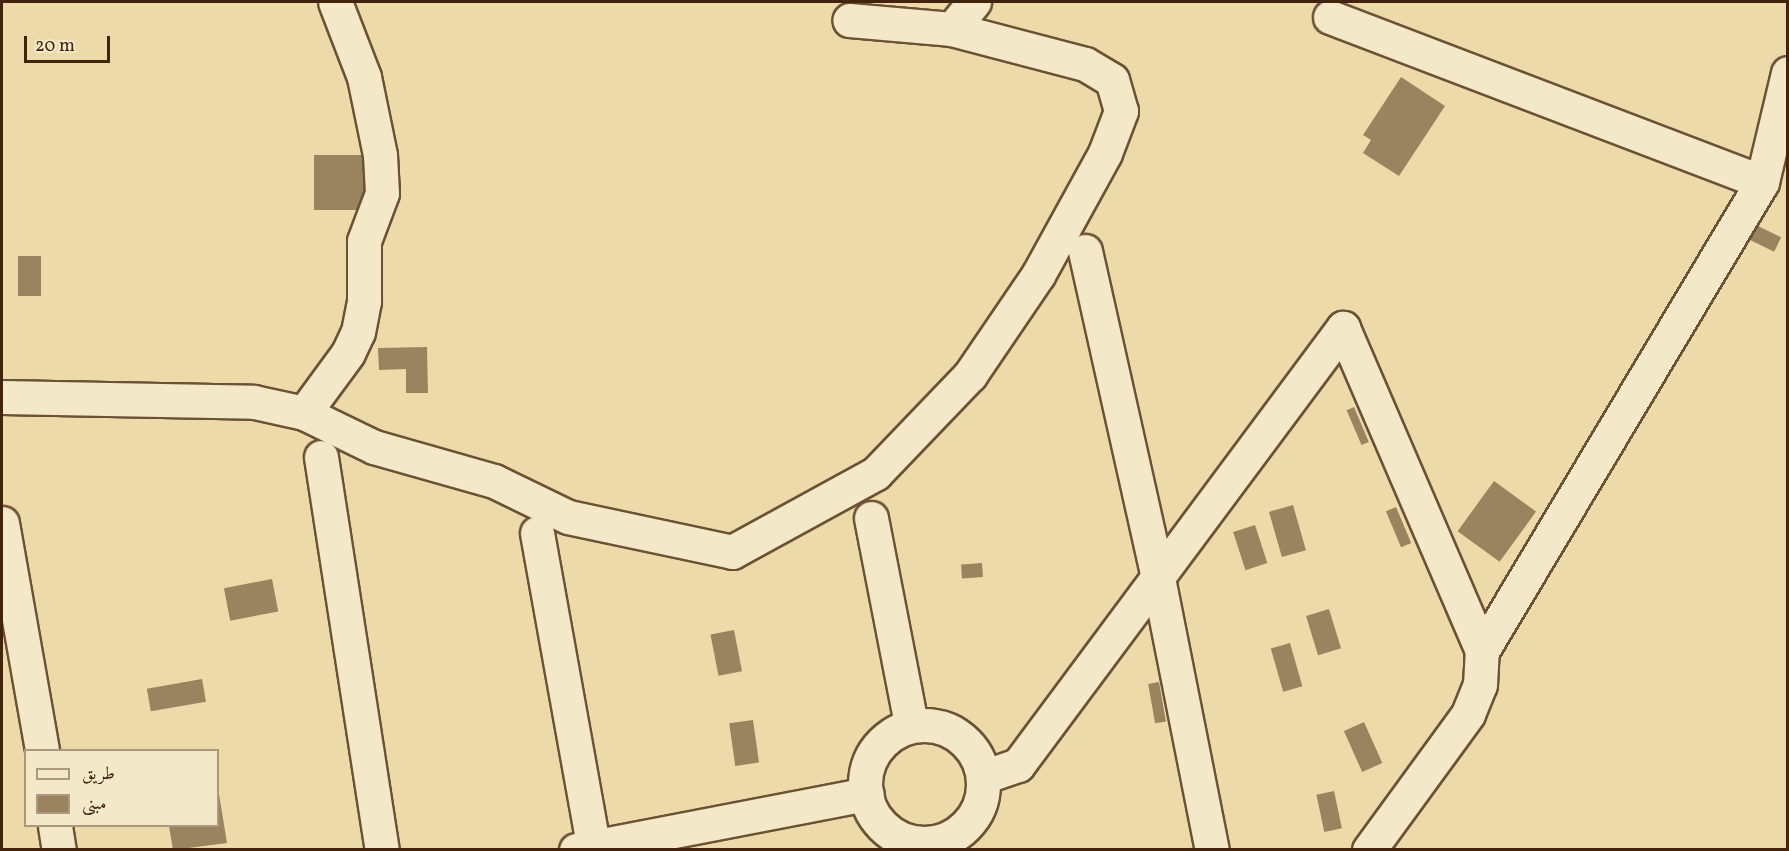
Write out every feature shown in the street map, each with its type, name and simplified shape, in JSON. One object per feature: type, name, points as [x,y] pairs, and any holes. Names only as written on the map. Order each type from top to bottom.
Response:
[{"type":"street","points":[[304,413],[348,353],[358,332],[364,301],[364,241],[382,193],[380,155],[364,77],[335,2]]},
{"type":"street","points":[[952,29],[974,2]]},
{"type":"street","points":[[1330,17],[1762,182]]},
{"type":"street","points":[[2,397],[254,402],[304,413],[374,447],[494,481],[568,517],[732,552],[876,473],[970,375],[1038,275],[1105,153],[1121,111],[1112,80],[1085,64],[952,29],[849,20]]},
{"type":"street","points":[[1482,651],[1762,182],[1788,73]]},
{"type":"street","points":[[1085,251],[1158,578],[1212,849]]},
{"type":"street","points":[[983,777],[1018,765],[1343,328],[1482,651],[1480,685],[1468,714],[1370,849]]},
{"type":"street","points":[[321,457],[382,849]]},
{"type":"street","points":[[871,518],[911,724]]},
{"type":"street","points":[[2,523],[42,749]]},
{"type":"street","points":[[537,533],[588,848],[867,794]]},
{"type":"street","points":[[911,724],[950,731],[966,743],[977,759],[983,777],[982,796],[975,814],[963,828],[939,845],[910,841],[893,834],[879,822],[867,794],[868,766],[877,748],[911,724]]},
{"type":"street","points":[[55,827],[59,849]]},
{"type":"building","points":[[1401,77],[1445,106],[1399,176],[1363,153],[1371,140],[1363,135]]},
{"type":"building","points":[[314,155],[373,155],[373,210],[314,210]]},
{"type":"building","points":[[1756,225],[1781,237],[1774,252],[1749,239]]},
{"type":"building","points":[[18,256],[41,256],[41,296],[18,296]]},
{"type":"building","points":[[427,347],[428,393],[406,393],[406,369],[379,370],[378,348]]},
{"type":"building","points":[[1354,407],[1369,442],[1361,445],[1347,410]]},
{"type":"building","points":[[1494,481],[1536,512],[1500,562],[1458,531]]},
{"type":"building","points":[[1293,505],[1306,550],[1282,557],[1269,512]]},
{"type":"building","points":[[1396,507],[1411,543],[1401,547],[1386,511]]},
{"type":"building","points":[[1255,525],[1267,563],[1245,570],[1233,532]]},
{"type":"building","points":[[982,563],[983,577],[962,578],[961,564]]},
{"type":"building","points":[[272,579],[278,611],[230,621],[224,588]]},
{"type":"building","points":[[1329,609],[1341,648],[1318,655],[1306,616]]},
{"type":"building","points":[[734,630],[742,671],[718,676],[710,635]]},
{"type":"building","points":[[1290,643],[1302,686],[1283,692],[1271,649]]},
{"type":"building","points":[[202,679],[206,702],[151,711],[147,689]]},
{"type":"building","points":[[1159,682],[1166,721],[1155,723],[1148,684]]},
{"type":"building","points":[[753,720],[759,763],[735,766],[729,723]]},
{"type":"building","points":[[1364,722],[1382,763],[1362,772],[1344,731]]},
{"type":"building","points":[[1334,791],[1342,828],[1324,832],[1316,795]]},
{"type":"building","points":[[219,794],[227,843],[173,850],[169,827],[219,827]]}]
